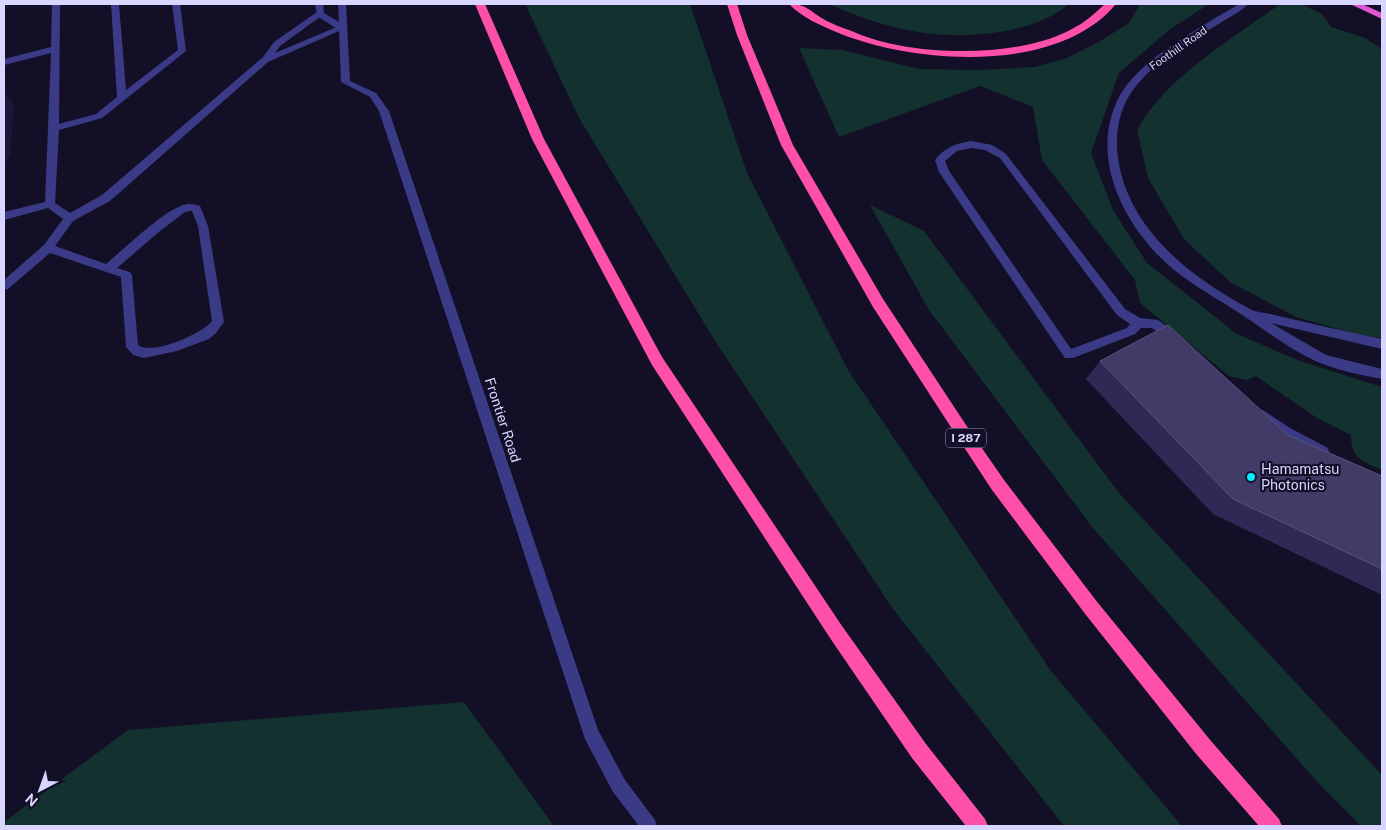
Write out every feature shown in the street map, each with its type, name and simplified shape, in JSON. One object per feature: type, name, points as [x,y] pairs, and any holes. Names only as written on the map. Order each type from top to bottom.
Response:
[{"type":"highway","points":[[480,4],[538,139],[657,361],[836,632],[919,751],[978,826]]},
{"type":"highway","name":"I 287","points":[[732,4],[742,35],[787,145],[878,303],[952,417],[998,485],[1092,609],[1204,748],[1272,826]]},
{"type":"highway","points":[[794,4],[836,29],[879,44],[904,49],[972,54],[1012,51],[1048,43],[1080,30],[1104,12],[1111,4]]},
{"type":"highway","points":[[1359,6],[1382,16]]},
{"type":"highway","points":[[1359,6],[1382,21]]},
{"type":"street","points":[[50,204],[54,128],[56,4]]},
{"type":"street","points":[[115,4],[122,99]]},
{"type":"street","points":[[54,128],[98,116],[182,51],[176,4]]},
{"type":"street","points":[[318,4],[320,14],[342,28]]},
{"type":"street","name":"Frontier Road","points":[[342,4],[346,82],[373,95],[384,111],[591,734],[619,786],[649,826]]},
{"type":"street","name":"Foothill Road","points":[[1244,4],[1157,61],[1136,80],[1124,96],[1116,112],[1111,135],[1112,162],[1119,189],[1135,217],[1158,248],[1187,275],[1297,346],[1334,363],[1382,374]]},
{"type":"street","points":[[4,286],[48,248],[69,218],[106,198],[266,60],[277,44],[320,14]]},
{"type":"street","points":[[266,60],[342,28]]},
{"type":"street","points":[[4,62],[55,49]]},
{"type":"street","points":[[1138,323],[1131,332],[1069,355],[944,172],[940,160],[945,153],[953,149],[975,145],[986,145],[996,149],[1121,312],[1138,323],[1154,323],[1187,349]]},
{"type":"street","points":[[50,204],[69,218]]},
{"type":"street","points":[[4,216],[50,204]]},
{"type":"street","points":[[48,248],[126,275],[132,347],[141,354],[208,335],[218,322],[204,226],[196,210],[190,207],[172,216],[110,268]]},
{"type":"street","name":"Foothill Road","points":[[1246,312],[1382,344]]},
{"type":"street","points":[[1252,406],[1286,432],[1334,456]]},
{"type":"green space","points":[[525,4],[690,4],[747,173],[848,370],[1051,671],[1182,826],[1064,826],[893,609],[717,344],[579,118]]},
{"type":"green space","points":[[829,4],[1069,4],[1049,17],[1011,30],[986,34],[940,35],[896,28]]},
{"type":"green space","points":[[1140,4],[1209,4],[1169,30],[1119,73],[1091,153],[1113,210],[1147,263],[1237,334],[1300,361],[1382,387],[1382,470],[1359,458],[1353,449],[1351,435],[1317,418],[1256,376],[1247,380],[1229,376],[1140,303],[1135,280],[1042,160],[1033,107],[980,86],[839,137],[799,48],[842,50],[919,69],[979,70],[1035,67],[1067,58],[1097,43],[1129,23]]},
{"type":"green space","points":[[1280,4],[1301,4],[1322,14],[1331,27],[1365,38],[1382,49],[1382,338],[1355,334],[1296,317],[1230,282],[1184,239],[1148,178],[1137,130],[1150,111],[1165,93],[1201,60]]},
{"type":"green space","points":[[870,205],[924,231],[1119,493],[1382,775],[1382,826],[1361,826],[1320,785],[1093,528],[929,310]]},
{"type":"green space","points":[[464,702],[554,826],[4,826],[4,822],[128,730]]},
{"type":"building","name":"Hamamatsu Photonics","points":[[1168,325],[1288,435],[1382,476],[1382,569],[1233,499],[1100,361]]},
{"type":"place","name":"Hamamatsu Photonics","points":[[1251,477]]}]
